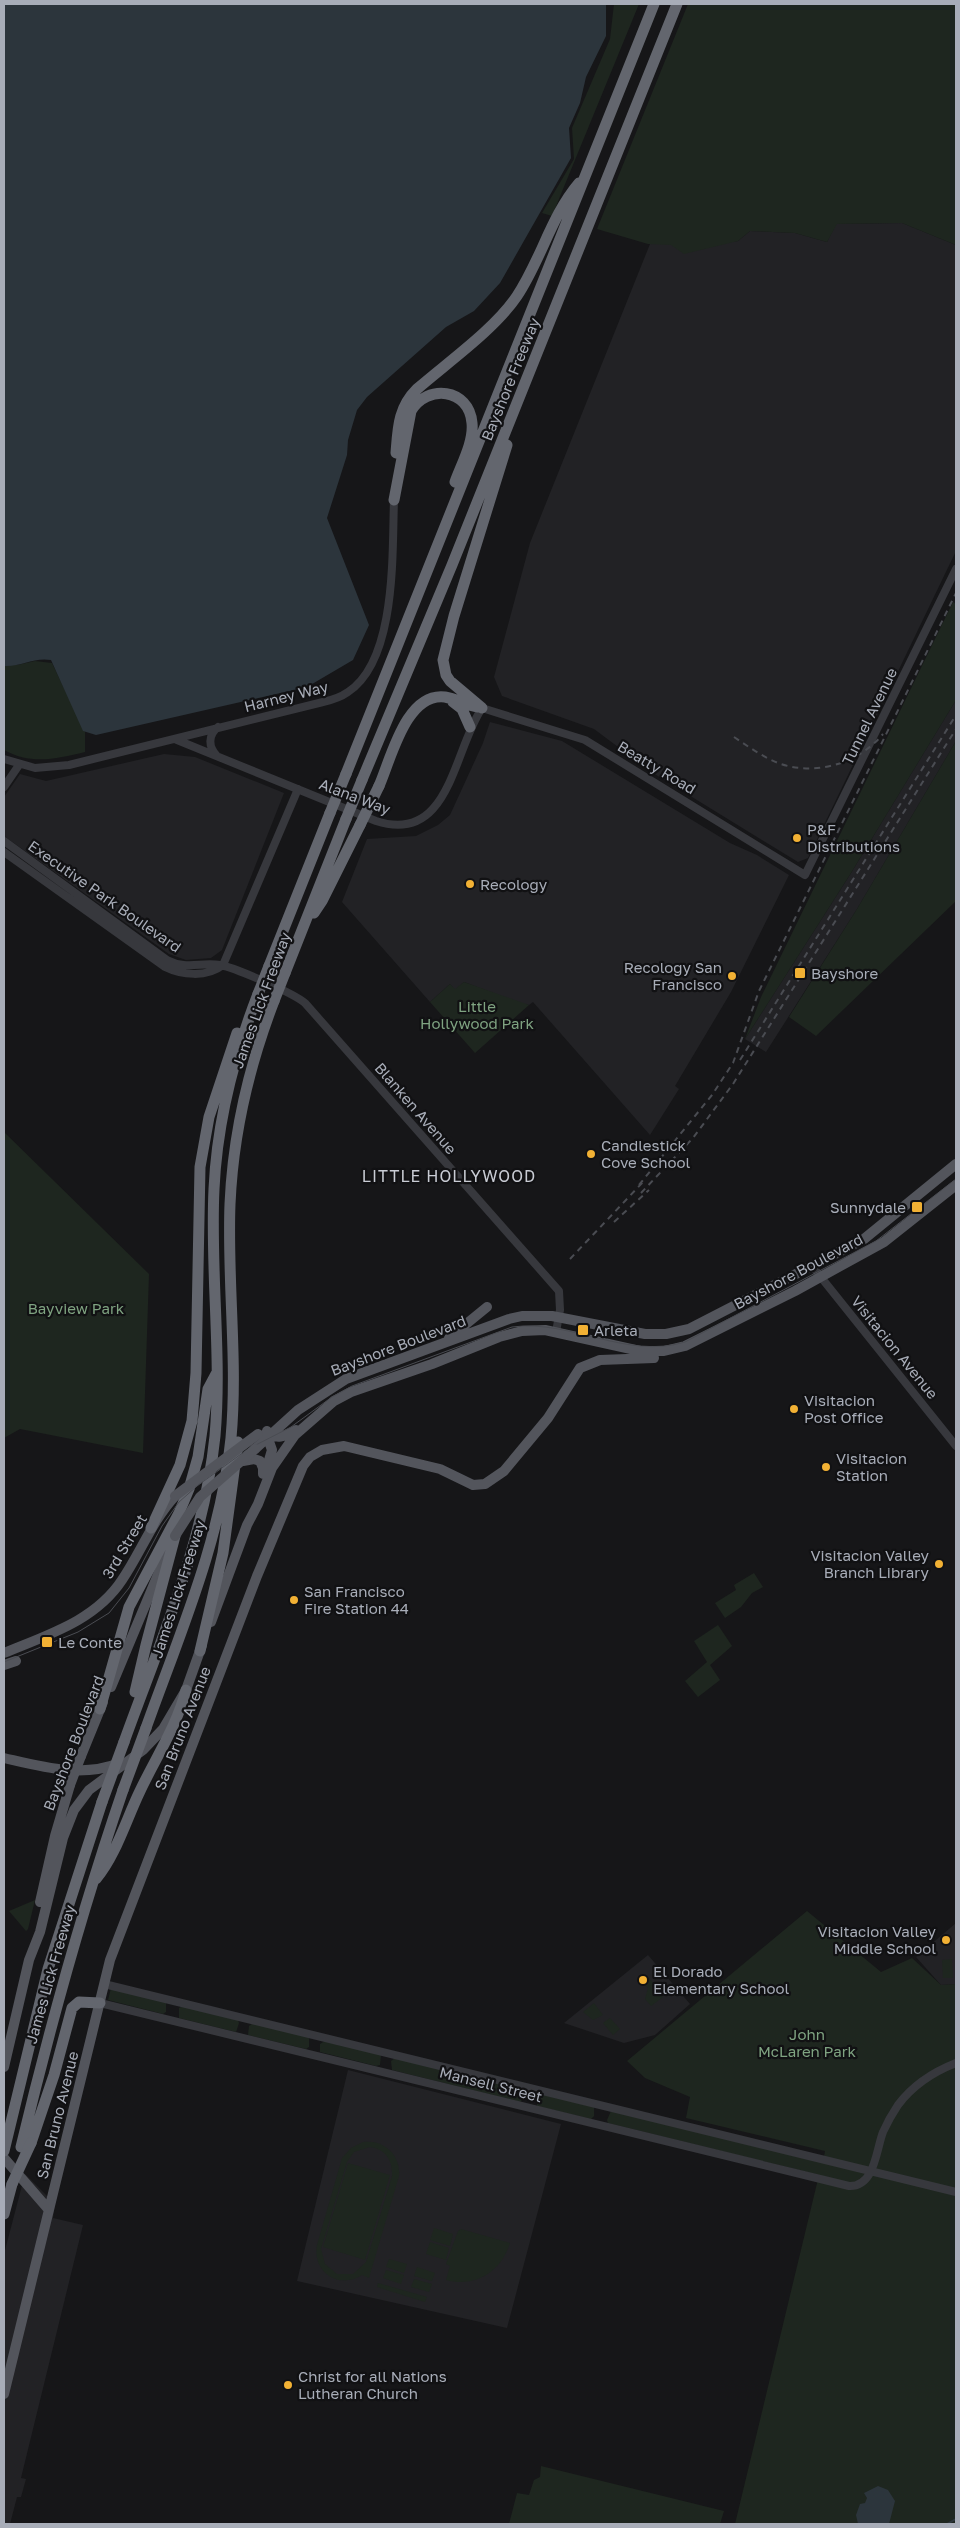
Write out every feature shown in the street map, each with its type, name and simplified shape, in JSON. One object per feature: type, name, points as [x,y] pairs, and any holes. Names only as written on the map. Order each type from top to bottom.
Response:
[{"type":"highway","name":"Bayshore Freeway","points":[[354,754],[654,4]]},
{"type":"highway","name":"Bayshore Freeway","points":[[369,764],[677,4]]},
{"type":"highway","points":[[394,500],[398,418],[405,402],[417,389],[509,307],[530,273],[567,196],[586,174]]},
{"type":"highway","points":[[482,708],[450,681],[444,668],[444,651],[526,380]]},
{"type":"highway","points":[[394,500],[409,419],[415,405],[425,396],[433,393],[441,392],[456,396],[467,407],[472,429],[400,638]]},
{"type":"highway","points":[[302,928],[322,901],[379,786],[407,719],[424,702],[431,699],[445,697],[482,708]]},
{"type":"highway","points":[[424,702],[438,699],[452,702],[462,709],[470,728]]},
{"type":"highway","name":"James Lick Freeway","points":[[5,2145],[48,1969],[102,1802],[186,1570],[199,1525],[214,1445],[217,1370],[214,1235],[217,1153],[232,1073],[258,994],[354,754]]},
{"type":"highway","name":"James Lick Freeway","points":[[26,2145],[52,2019],[92,1885],[199,1581],[216,1525],[230,1450],[234,1367],[230,1232],[233,1166],[248,1080],[285,972],[369,764]]},
{"type":"highway","points":[[151,1528],[180,1465],[193,1414],[196,1373],[199,1180],[204,1142],[216,1092],[233,1044],[258,994]]},
{"type":"highway","points":[[200,1651],[223,1552],[236,1459],[238,1422],[234,1367]]},
{"type":"highway","points":[[100,1708],[129,1607],[179,1513],[189,1489],[200,1450],[208,1389],[217,1370]]},
{"type":"highway","points":[[125,1739],[146,1645],[175,1536]]},
{"type":"highway","points":[[92,1885],[105,1868],[139,1791],[177,1718],[186,1690]]},
{"type":"highway","points":[[4,2214],[26,2145],[54,2075],[72,2008],[79,2002],[100,2003]]},
{"type":"main road","name":"Bayshore Boulevard","points":[[4,2067],[33,1946],[35,1927],[52,1848],[70,1785],[100,1708],[175,1536],[186,1516],[200,1497],[251,1456],[265,1434],[306,1404],[346,1379],[481,1329],[522,1316],[559,1317],[634,1333],[666,1334],[689,1329],[869,1235],[956,1164]]},
{"type":"main road","name":"Bayshore Boulevard","points":[[33,1946],[40,1932],[63,1838],[74,1810],[89,1790],[143,1750],[163,1729],[186,1690],[246,1525],[277,1458],[289,1441],[334,1401],[351,1392],[522,1331],[556,1332],[631,1354],[664,1351],[694,1343],[821,1277],[894,1236],[956,1185]]},
{"type":"main road","points":[[445,1342],[486,1307],[481,1315],[481,1329],[486,1343]]},
{"type":"main road","points":[[631,1354],[634,1333]]},
{"type":"main road","name":"San Bruno Avenue","points":[[4,2394],[110,1960],[257,1576],[297,1478],[306,1462],[322,1450],[344,1446],[440,1469],[473,1485],[485,1484],[504,1471],[548,1418],[580,1368],[593,1361],[631,1354]]},
{"type":"main road","points":[[265,1434],[282,1437],[307,1424]]},
{"type":"main road","name":"3rd Street","points":[[4,1653],[74,1623],[99,1606],[122,1580],[151,1528],[175,1496],[265,1434]]},
{"type":"main road","points":[[246,1525],[271,1454],[265,1434]]},
{"type":"main road","points":[[251,1456],[262,1464],[262,1478]]},
{"type":"main road","points":[[4,1665],[16,1661]]},
{"type":"main road","points":[[4,1758],[59,1770],[83,1771],[109,1767],[143,1750]]},
{"type":"main road","points":[[4,2158],[49,2210]]},
{"type":"street","name":"Harney Way","points":[[4,759],[19,765],[35,768],[60,766],[177,740],[219,726],[334,699],[348,692],[361,681],[370,666],[382,636],[388,613],[394,500]]},
{"type":"street","name":"Tunnel Avenue","points":[[805,875],[956,568]]},
{"type":"street","name":"Alana Way","points":[[188,745],[383,823],[400,826],[427,816],[440,801],[470,728],[482,708]]},
{"type":"street","name":"Beatty Road","points":[[482,708],[567,733],[589,742],[805,875]]},
{"type":"street","points":[[219,726],[211,736],[210,743],[213,752],[220,758]]},
{"type":"street","points":[[177,740],[188,745],[199,732]]},
{"type":"street","points":[[4,787],[19,765]]},
{"type":"street","points":[[223,965],[298,789]]},
{"type":"street","name":"Executive Park Boulevard","points":[[4,841],[167,960],[184,966],[223,965]]},
{"type":"street","name":"Executive Park Boulevard","points":[[4,852],[165,967],[183,973],[204,973],[223,965]]},
{"type":"street","name":"Blanken Avenue","points":[[223,965],[293,994],[305,1003],[556,1286],[560,1296],[556,1332]]},
{"type":"street","name":"Visitacion Avenue","points":[[812,1266],[956,1446]]},
{"type":"street","name":"Mansell Street","points":[[104,1984],[956,2192]]},
{"type":"street","name":"Mansell Street","points":[[100,2003],[845,2185],[858,2186],[871,2172]]},
{"type":"street","points":[[871,2172],[884,2132],[903,2100],[924,2079],[956,2063]]},
{"type":"shaded area","points":[[4,4],[606,4],[606,36],[586,77],[580,103],[569,128],[571,158],[500,283],[474,311],[446,327],[367,397],[357,410],[348,440],[347,455],[327,518],[369,625],[353,660],[307,687],[96,735],[83,731],[51,660],[45,659],[4,666]]},
{"type":"shaded area","points":[[902,223],[956,245],[956,551],[808,858],[798,862],[653,773],[594,729],[502,696],[494,677],[530,543],[650,244],[717,244],[738,241],[750,231],[795,233],[827,242],[836,224]]},
{"type":"shaded area","points":[[956,700],[956,741],[857,909],[766,1052],[745,1039],[851,873]]},
{"type":"shaded area","name":"Recology","points":[[490,722],[562,741],[730,843],[757,855],[789,875],[731,992],[675,1086],[679,1089],[650,1135],[533,1002],[529,1005],[519,1003],[464,982],[455,990],[450,984],[430,1002],[342,902],[367,839],[416,836],[438,825],[450,815],[483,743]]},
{"type":"shaded area","points":[[164,754],[195,757],[284,793],[222,950],[211,958],[186,960],[169,954],[4,836],[4,797],[20,774],[46,781]]},
{"type":"shaded area","name":"Visitacion Valley Middle School","points":[[956,1923],[956,1984],[941,1985],[916,1957]]},
{"type":"shaded area","name":"El Dorado Elementary School","points":[[648,1955],[690,2004],[655,2035],[624,2043],[564,2023]]},
{"type":"shaded area","points":[[348,2070],[561,2124],[507,2328],[297,2281]]},
{"type":"shaded area","points":[[25,2174],[55,2204],[53,2218],[83,2225],[21,2478],[26,2479],[21,2497],[17,2497],[10,2524],[4,2524],[4,2254]]},
{"type":"shaded area","points":[[878,2486],[888,2490],[895,2501],[889,2524],[858,2524],[856,2515],[860,2504],[865,2503],[867,2498],[864,2493]]},
{"type":"green space","points":[[614,4],[639,4],[552,216],[542,213],[574,159],[572,128],[610,39]]},
{"type":"green space","points":[[688,4],[956,4],[956,245],[902,223],[837,224],[827,242],[795,233],[750,231],[738,241],[684,254],[671,245],[648,244],[597,229]]},
{"type":"green space","points":[[953,602],[956,604],[956,700],[851,873],[745,1039],[761,997]]},
{"type":"green space","points":[[35,661],[52,663],[85,732],[85,752],[64,757],[34,759],[14,755],[4,750],[4,665],[17,665]]},
{"type":"green space","points":[[956,741],[956,901],[816,1036],[789,1017],[857,909]]},
{"type":"green space","name":"Little Hollywood Park","points":[[464,982],[529,1005],[475,1053],[430,1002],[450,984],[455,989]]},
{"type":"green space","name":"Bayview Park","points":[[4,1132],[149,1274],[143,1453],[20,1429],[4,1438]]},
{"type":"green space","points":[[754,1573],[763,1587],[752,1593],[741,1607],[725,1618],[715,1603],[736,1590],[734,1585]]},
{"type":"green space","points":[[718,1625],[732,1646],[710,1665],[720,1680],[698,1697],[685,1681],[707,1662],[694,1641]]},
{"type":"green space","points":[[35,1900],[28,1929],[26,1931],[9,1911]]},
{"type":"green space","name":"John McLaren Park","points":[[807,1911],[881,1972],[912,1958],[941,1985],[956,1984],[956,2524],[735,2524],[819,2175],[608,2123],[607,2120],[611,2111],[823,2163],[825,2151],[686,2118],[690,2097],[645,2078],[627,2061]]},
{"type":"green space","points":[[952,1959],[953,1978],[943,1978],[942,1960]]},
{"type":"green space","points":[[649,1978],[654,1984],[652,1986],[663,1997],[651,2006],[645,1999],[648,1988],[643,1983]]},
{"type":"green space","points":[[111,1988],[166,2002],[166,2012],[163,2014],[108,2000]]},
{"type":"green space","points":[[594,2003],[603,2015],[593,2020],[583,2012]]},
{"type":"green space","points":[[182,2006],[238,2020],[236,2032],[179,2018],[179,2008]]},
{"type":"green space","points":[[610,2018],[620,2029],[613,2035],[603,2023]]},
{"type":"green space","points":[[253,2023],[309,2037],[309,2047],[306,2049],[248,2035],[249,2026]]},
{"type":"green space","points":[[325,2041],[381,2055],[380,2065],[376,2066],[320,2052],[320,2044]]},
{"type":"green space","points":[[395,2058],[523,2090],[523,2099],[520,2102],[392,2070],[391,2061]]},
{"type":"green space","points":[[540,2094],[594,2107],[594,2116],[591,2119],[537,2106],[537,2097]]},
{"type":"green space","points":[[363,2142],[378,2143],[384,2146],[390,2150],[397,2161],[399,2176],[369,2278],[362,2275],[345,2280],[329,2276],[323,2270],[317,2255],[317,2245],[342,2158],[351,2148]],"holes":[[[370,2147],[384,2153],[390,2161],[392,2176],[366,2262],[353,2274],[337,2274],[325,2264],[321,2249],[347,2162],[354,2152]]]},
{"type":"green space","points":[[348,2163],[390,2175],[365,2260],[323,2247]]},
{"type":"green space","points":[[434,2228],[453,2234],[450,2246],[430,2240]]},
{"type":"green space","points":[[461,2229],[510,2243],[506,2253],[493,2270],[486,2275],[467,2282],[446,2280],[450,2266],[446,2264],[458,2231]]},
{"type":"green space","points":[[430,2242],[449,2248],[446,2260],[426,2254]]},
{"type":"green space","points":[[389,2259],[407,2264],[404,2273],[386,2267]]},
{"type":"green space","points":[[417,2267],[435,2273],[432,2281],[414,2276]]},
{"type":"green space","points":[[386,2270],[404,2275],[401,2284],[383,2278]]},
{"type":"green space","points":[[414,2279],[432,2284],[429,2292],[411,2287]]},
{"type":"green space","points":[[378,2283],[427,2297],[425,2302],[377,2287]]},
{"type":"green space","points":[[541,2466],[724,2511],[720,2524],[509,2524],[517,2493],[529,2495],[534,2480],[540,2477]]},
{"type":"waterway","points":[[947,2524],[956,2519]]},
{"type":"tram line","points":[[4,1662],[78,1632],[109,1613],[129,1588],[162,1526],[179,1502],[197,1486],[248,1449],[291,1427],[332,1397],[352,1386],[512,1327],[534,1326],[556,1329],[641,1346],[663,1346],[685,1342],[876,1241],[956,1179]]},
{"type":"railway","points":[[639,1185],[712,1095],[733,1063],[759,991],[956,593]]},
{"type":"railway","points":[[740,1060],[956,715]]},
{"type":"railway","points":[[641,1193],[693,1138],[733,1084],[956,729]]},
{"type":"railway","points":[[734,737],[775,762],[809,768],[823,767],[850,759],[862,753],[883,734]]},
{"type":"railway","points":[[570,1259],[644,1181]]},
{"type":"railway","points":[[614,1222],[649,1190]]},
{"type":"place","name":"P&F Distributions","points":[[797,838]]},
{"type":"place","name":"Recology","points":[[470,884]]},
{"type":"place","name":"Bayshore","points":[[800,973]]},
{"type":"place","name":"Recology San Francisco","points":[[732,976]]},
{"type":"place","name":"Candlestick Cove School","points":[[591,1154]]},
{"type":"place","name":"Sunnydale","points":[[917,1207]]},
{"type":"place","name":"Arleta","points":[[583,1330]]},
{"type":"place","name":"Visitacion Post Office","points":[[794,1409]]},
{"type":"place","name":"Visitacion Station","points":[[826,1467]]},
{"type":"place","name":"Visitacion Valley Branch Library","points":[[939,1564]]},
{"type":"place","name":"San Francisco Fire Station 44","points":[[294,1600]]},
{"type":"place","name":"Le Conte","points":[[47,1642]]},
{"type":"place","name":"Visitacion Valley Middle School","points":[[946,1940]]},
{"type":"place","name":"El Dorado Elementary School","points":[[643,1980]]},
{"type":"place","name":"Christ for all Nations Lutheran Church","points":[[288,2385]]},
{"type":"district","name":"LITTLE HOLLYWOOD","points":[[449,1176]]}]
